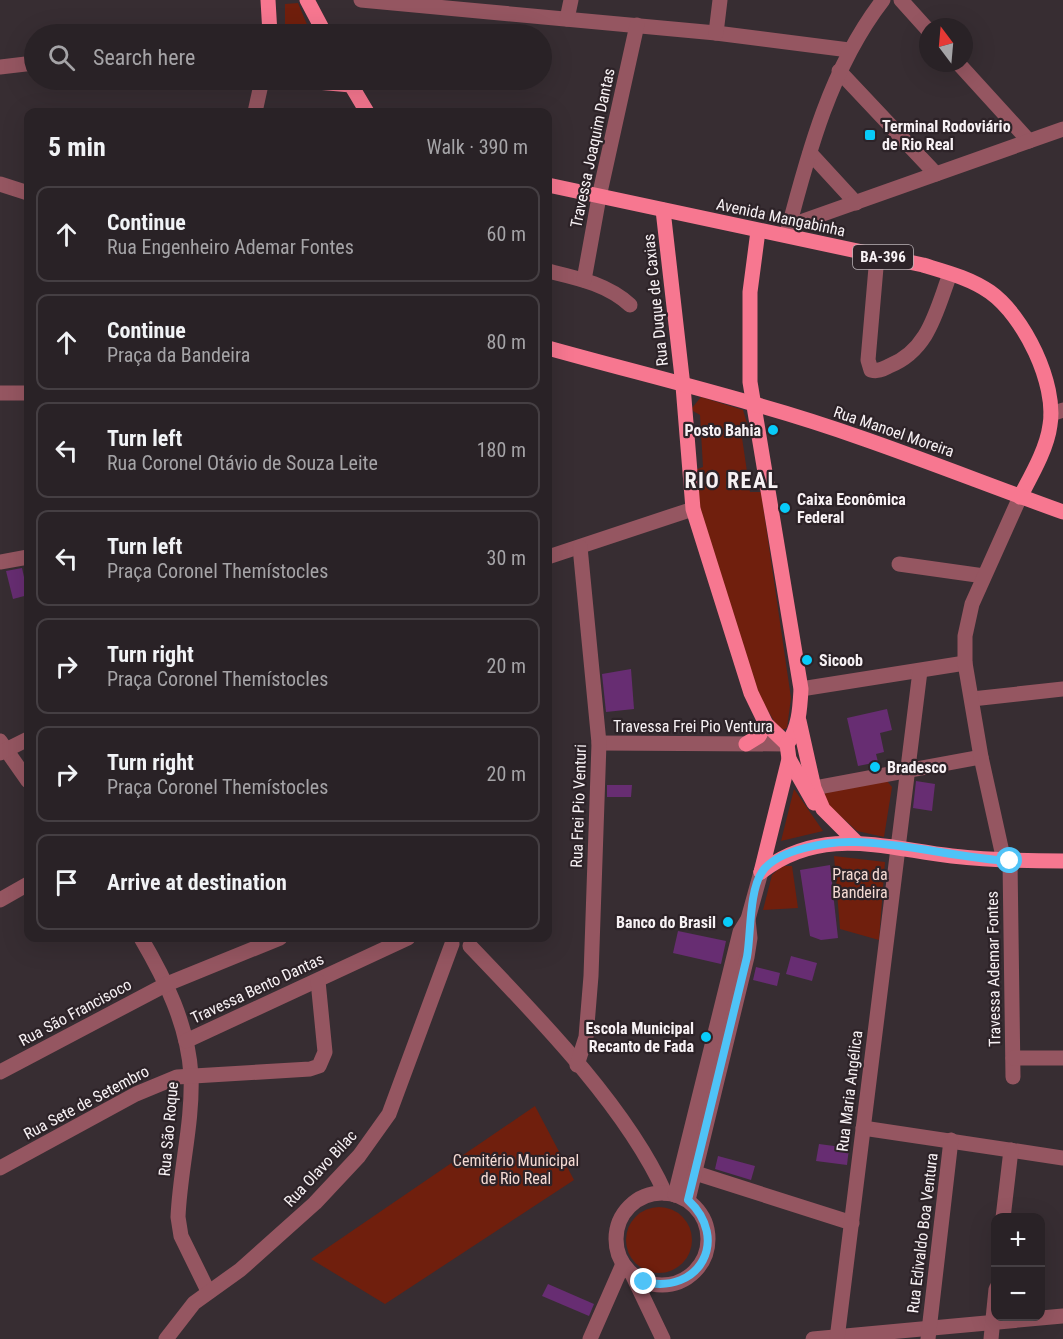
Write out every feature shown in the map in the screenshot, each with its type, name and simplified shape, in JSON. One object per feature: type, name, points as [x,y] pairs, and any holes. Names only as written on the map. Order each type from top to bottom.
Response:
[{"type":"main road","points":[[269,0],[270,24]]},
{"type":"main road","points":[[307,0],[320,24]]},
{"type":"main road","points":[[355,90],[365,108]]},
{"type":"main road","name":"Avenida Mangabinha","points":[[552,186],[758,231],[788,232],[877,256],[923,265],[973,281],[992,294],[1023,329],[1038,359],[1057,412],[1020,497]]},
{"type":"main road","name":"Rua Duque de Caxias","points":[[663,210],[683,386],[693,509],[751,693],[766,724]]},
{"type":"main road","points":[[758,231],[751,270],[748,355],[801,689],[798,718],[788,752],[762,872]]},
{"type":"main road","points":[[552,349],[683,386]]},
{"type":"main road","name":"Rua Manoel Moreira","points":[[683,386],[754,404],[856,436],[1063,512]]},
{"type":"main road","points":[[798,718],[814,788],[823,808]]},
{"type":"main road","points":[[746,744],[759,736],[766,724],[788,752],[812,801],[823,808],[856,842]]},
{"type":"main road","points":[[762,872],[780,858],[805,848],[856,842],[1007,861],[1063,861]]},
{"type":"street","points":[[361,0],[716,33],[849,50]]},
{"type":"street","points":[[567,19],[571,0]]},
{"type":"street","points":[[716,33],[720,0]]},
{"type":"street","points":[[788,232],[810,153],[839,71],[849,50],[883,0]]},
{"type":"street","points":[[901,0],[919,20]]},
{"type":"street","name":"Travessa Joaquim Dantas","points":[[584,280],[599,197],[637,25]]},
{"type":"street","points":[[0,67],[24,64]]},
{"type":"street","points":[[839,71],[936,174]]},
{"type":"street","points":[[966,72],[1029,141]]},
{"type":"street","points":[[256,108],[260,90]]},
{"type":"street","points":[[788,232],[856,203],[1063,129]]},
{"type":"street","points":[[810,153],[856,203]]},
{"type":"street","points":[[0,184],[24,192]]},
{"type":"street","points":[[877,256],[868,360],[871,369],[876,371],[896,363],[921,345],[950,274]]},
{"type":"street","points":[[552,272],[584,280],[607,290],[630,305]]},
{"type":"street","points":[[0,393],[24,393]]},
{"type":"street","name":"Travessa Ademar Fontes","points":[[1013,1077],[1007,861],[981,757],[964,663],[964,636],[968,618],[984,576],[1020,497]]},
{"type":"street","points":[[552,556],[693,509]]},
{"type":"street","name":"Rua Frei Pio Venturi","points":[[578,1065],[586,1037],[591,976],[598,743],[580,547]]},
{"type":"street","points":[[0,562],[24,558]]},
{"type":"street","points":[[899,564],[984,576]]},
{"type":"street","points":[[801,689],[964,663]]},
{"type":"street","points":[[897,848],[920,671]]},
{"type":"street","points":[[972,699],[1063,689]]},
{"type":"street","points":[[24,740],[2,748],[24,776]]},
{"type":"street","name":"Travessa Frei Pio Ventura","points":[[598,743],[746,744],[788,752]]},
{"type":"street","points":[[814,788],[981,757]]},
{"type":"street","name":"Rua Maria Angélica","points":[[837,1338],[897,848]]},
{"type":"street","points":[[676,1196],[689,1171],[747,957],[750,938],[748,920],[762,872]]},
{"type":"street","points":[[0,891],[24,884]]},
{"type":"street","points":[[0,900],[24,885]]},
{"type":"street","name":"Rua São Roque","points":[[143,942],[167,984],[186,1041],[191,1074],[178,1217],[181,1236],[208,1291]]},
{"type":"street","name":"Rua São Francisoco","points":[[0,1071],[167,984],[270,942]]},
{"type":"street","name":"Travessa Bento Dantas","points":[[186,1041],[400,942]]},
{"type":"street","name":"Rua Olavo Bilac","points":[[166,1339],[182,1315],[208,1291],[240,1270],[267,1248],[315,1203],[376,1134],[388,1113],[446,942]]},
{"type":"street","points":[[471,942],[578,1065],[676,1196],[699,1210],[706,1224],[709,1238],[706,1253],[699,1267],[689,1277],[675,1284],[660,1285],[644,1282],[627,1269]]},
{"type":"street","name":"Rua Sete de Setembro","points":[[0,1168],[136,1094],[170,1079],[191,1074],[310,1069],[319,1066],[325,1052],[318,981]]},
{"type":"street","points":[[1013,1058],[1063,1058]]},
{"type":"street","points":[[863,1128],[1063,1158]]},
{"type":"street","name":"Rua Edivaldo Boa Ventura","points":[[928,1334],[951,1140]]},
{"type":"street","points":[[1004,1213],[1011,1150]]},
{"type":"street","points":[[689,1171],[852,1223]]},
{"type":"street","points":[[663,1339],[617,1251],[616,1236],[619,1222],[626,1210],[637,1200],[651,1194],[676,1196]]},
{"type":"street","points":[[590,1339],[627,1269]]},
{"type":"street","points":[[656,1322],[655,1294],[660,1285]]},
{"type":"street","points":[[813,1339],[991,1331],[1063,1316]]},
{"type":"green space","points":[[298,3],[307,24],[285,24],[285,4]]},
{"type":"green space","points":[[701,397],[743,410],[749,430],[741,431],[750,492],[761,492],[791,698],[787,728],[780,731],[755,689],[699,512],[695,470],[703,467],[700,415],[692,408]]},
{"type":"green space","name":"Praça da Bandeira","points":[[887,781],[892,787],[884,837],[857,831],[825,802],[825,793]]},
{"type":"green space","name":"Praça da Bandeira","points":[[794,789],[823,831],[781,841]]},
{"type":"green space","name":"Praça da Bandeira","points":[[834,856],[885,862],[879,940],[840,929]]},
{"type":"green space","points":[[782,866],[792,866],[798,908],[763,910],[772,875]]},
{"type":"green space","name":"Cemitério Municipal de Rio Real","points":[[535,1106],[574,1180],[385,1304],[311,1259]]},
{"type":"green space","points":[[659,1207],[672,1210],[682,1217],[689,1227],[692,1240],[689,1253],[682,1263],[672,1270],[659,1273],[646,1270],[636,1263],[629,1253],[626,1240],[629,1227],[636,1217],[646,1210]]},
{"type":"building","points":[[22,568],[24,596],[13,599],[6,571]]},
{"type":"building","points":[[631,669],[634,709],[606,712],[602,674]]},
{"type":"building","points":[[887,709],[892,730],[880,733],[884,752],[876,754],[878,762],[858,766],[847,718]]},
{"type":"building","points":[[916,781],[935,784],[932,811],[913,808]]},
{"type":"building","points":[[607,785],[632,785],[631,797],[607,797]]},
{"type":"building","points":[[830,865],[838,938],[821,940],[810,936],[800,870]]},
{"type":"building","points":[[678,931],[726,941],[721,964],[673,953]]},
{"type":"building","points":[[791,956],[817,963],[812,981],[786,974]]},
{"type":"building","points":[[756,967],[780,973],[777,986],[753,980]]},
{"type":"building","points":[[819,1144],[849,1148],[847,1165],[816,1161]]},
{"type":"building","points":[[718,1156],[755,1166],[751,1180],[715,1169]]},
{"type":"building","points":[[548,1284],[594,1304],[589,1316],[542,1296]]},
{"type":"place","name":"Terminal Rodoviário de Rio Real","points":[[870,135]]},
{"type":"place","name":"Posto Bahia","points":[[773,430]]},
{"type":"place","name":"Caixa Econômica Federal","points":[[785,508]]},
{"type":"place","name":"Sicoob","points":[[807,660]]},
{"type":"place","name":"Bradesco","points":[[875,767]]},
{"type":"place","name":"Banco do Brasil","points":[[728,922]]},
{"type":"place","name":"Escola Municipal Recanto de Fada","points":[[706,1037]]},
{"type":"district","name":"RIO REAL","points":[[732,480]]},
{"type":"route","points":[[644,1282],[660,1285],[675,1284],[689,1277],[699,1267],[706,1253],[709,1238],[706,1224],[699,1210],[688,1200],[747,957],[750,938],[748,920],[762,872],[780,858],[805,848],[856,842],[1010,861]]}]
